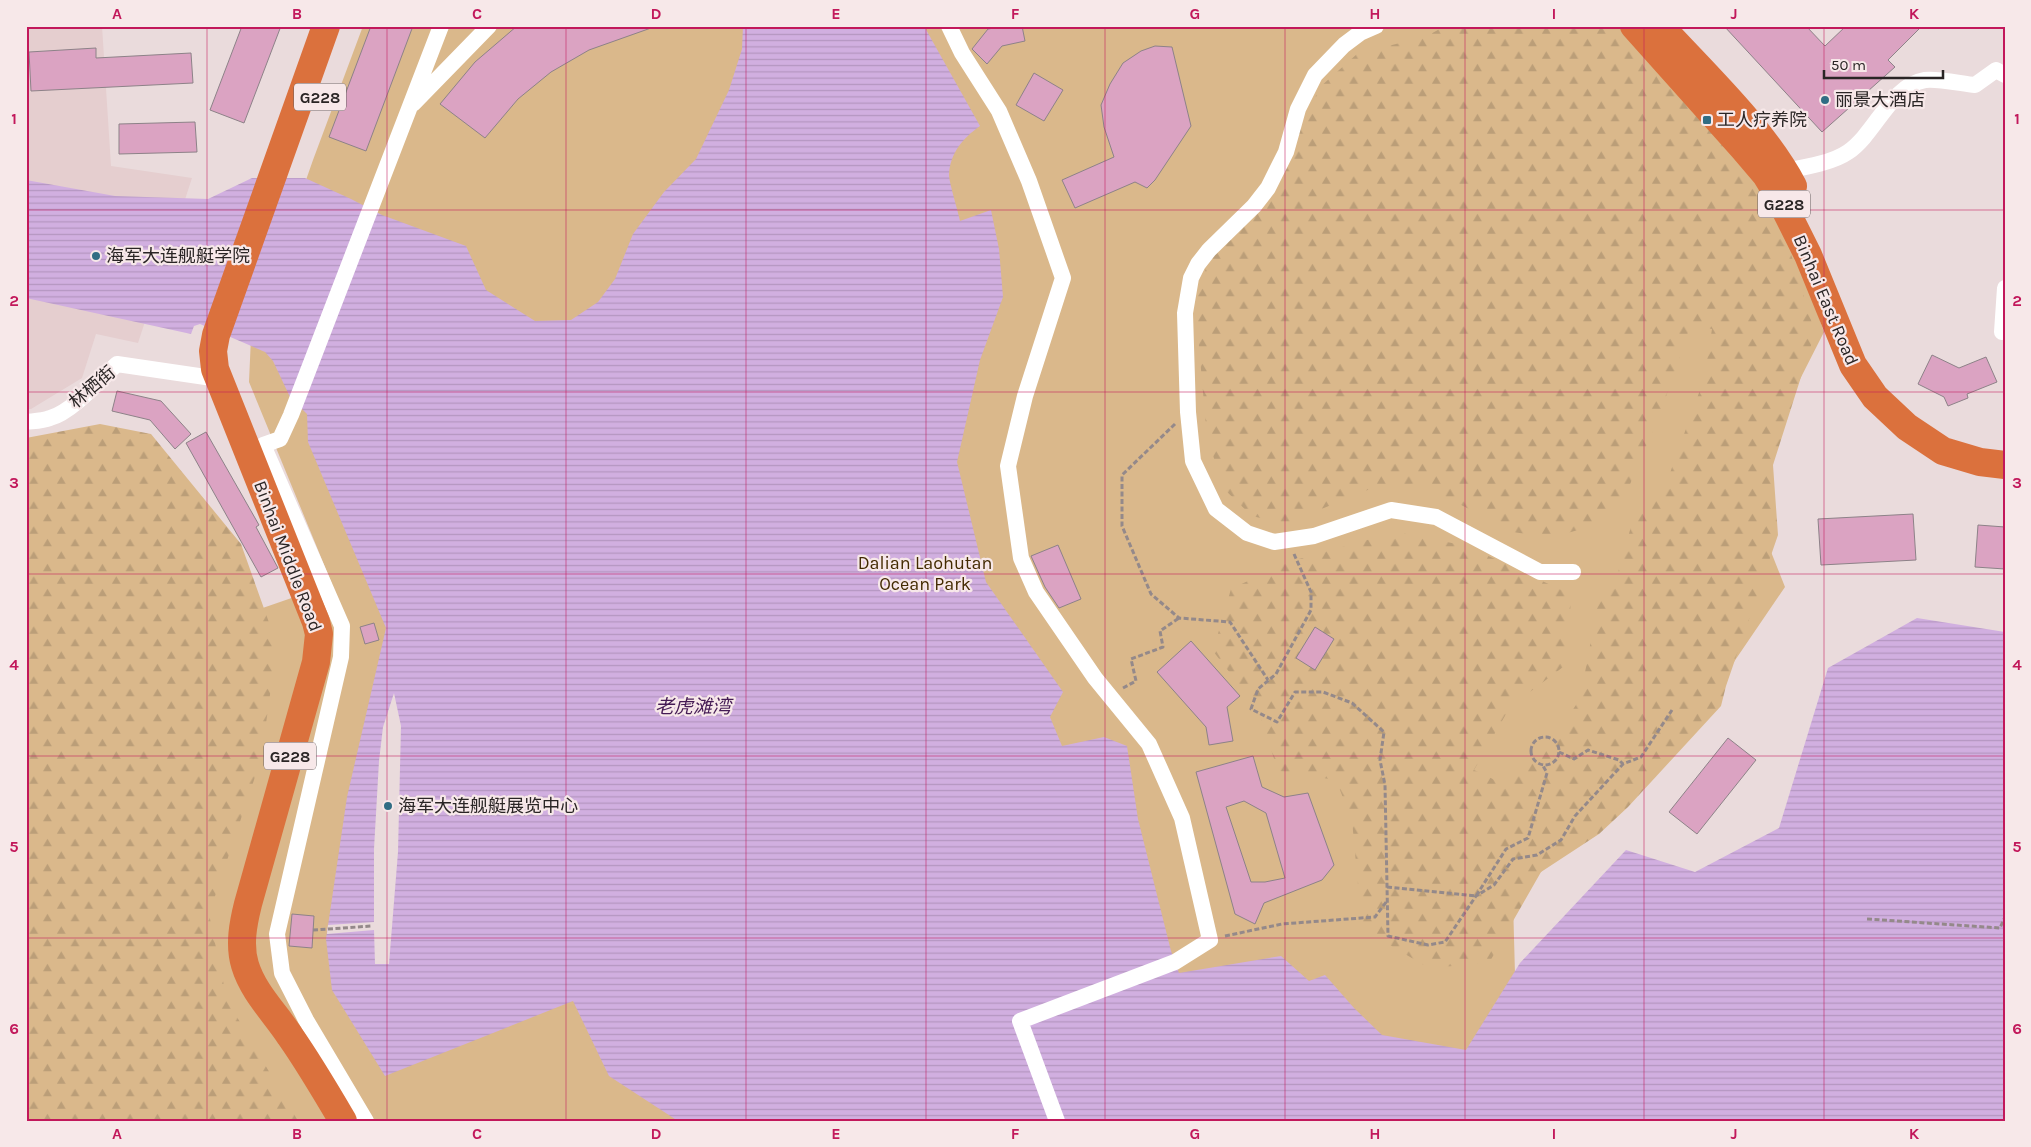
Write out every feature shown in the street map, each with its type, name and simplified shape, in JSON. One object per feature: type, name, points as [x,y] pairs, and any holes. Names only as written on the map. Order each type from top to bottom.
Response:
[{"type":"highway","name":"Binhai Middle Road","points":[[287,165],[326,26]]},
{"type":"highway","name":"Binhai Middle Road","points":[[343,1121],[290,1034],[253,984],[245,965],[242,946],[243,925],[316,662],[319,634],[316,622],[219,379],[213,361],[213,351],[224,338],[287,165],[344,26]]},
{"type":"highway","name":"Binhai East Road","points":[[1634,26],[1803,204],[1824,250],[1888,411],[1925,440],[1943,451],[1980,462],[2005,464]]},
{"type":"highway","name":"Binhai East Road","points":[[1660,26],[1758,134],[1775,173]]},
{"type":"street","points":[[366,1121],[306,1020],[282,972],[277,934],[341,657],[342,626],[263,445],[280,439],[291,415],[373,198],[441,26]]},
{"type":"street","points":[[408,109],[489,26]]},
{"type":"street","points":[[949,26],[962,53],[999,111],[1029,181],[1063,278],[1025,396],[1008,466],[1021,558],[1036,592],[1085,663],[1149,744],[1182,818],[1210,940],[1175,962],[1020,1021],[1057,1121]]},
{"type":"street","points":[[1376,26],[1360,33],[1344,45],[1315,75],[1298,109],[1286,152],[1268,188],[1254,206],[1209,250],[1198,264],[1191,278],[1185,313],[1188,412],[1194,461],[1216,509],[1247,533],[1274,542],[1314,536],[1391,510],[1436,516],[1540,572],[1573,572]]},
{"type":"street","points":[[1775,173],[1836,159],[1848,152],[1860,142],[1906,87],[1926,79],[1975,85],[1996,70],[2005,75]]},
{"type":"street","points":[[2005,288],[2002,332],[2005,331]]},
{"type":"street","name":"林栖街","points":[[26,422],[52,418],[82,397],[117,364],[219,379]]},
{"type":"path","points":[[1188,412],[1122,475],[1122,526],[1152,594],[1179,618],[1230,622],[1268,680]]},
{"type":"path","points":[[1294,539],[1294,554],[1311,592],[1311,610],[1276,674],[1258,689],[1251,708],[1277,722],[1295,692],[1323,692],[1352,703],[1384,732],[1380,760],[1385,785],[1388,936],[1428,945],[1445,942],[1506,849],[1528,838],[1547,773],[1542,764]]},
{"type":"path","points":[[1136,681],[1131,659],[1163,647],[1160,631],[1179,618]]},
{"type":"path","points":[[1387,887],[1476,896],[1494,885],[1513,858],[1537,855],[1561,840],[1575,816],[1623,764],[1641,757],[1672,710]]},
{"type":"path","points":[[1544,737],[1553,740],[1559,752],[1551,763],[1542,764],[1534,760],[1531,747],[1536,740],[1544,737]]},
{"type":"path","points":[[1559,752],[1574,759],[1588,750],[1619,760],[1623,764]]},
{"type":"path","points":[[1210,940],[1282,924],[1375,917],[1387,900]]},
{"type":"path","points":[[1867,919],[2000,928],[2005,917]]},
{"type":"path","points":[[313,930],[372,926]]},
{"type":"shaded area","name":"海军大连舰艇学院","points":[[26,26],[102,26],[111,166],[192,178],[138,343],[96,334],[82,378],[31,409],[26,409]]},
{"type":"green space","name":"Dalian Laohutan Ocean Park","points":[[363,26],[1626,26],[1790,233],[1824,332],[1758,462],[1760,524],[1785,587],[1693,722],[1584,827],[1513,901],[1519,1121],[26,1121],[26,673],[176,638],[332,584],[249,382],[251,337],[313,160]]},
{"type":"green space","points":[[1445,26],[1618,26],[1776,205],[1815,333],[1773,465],[1778,535],[1726,686],[1721,706],[1628,807],[1599,834],[1541,872],[1489,963],[1429,968],[1362,929],[1352,820],[1336,780],[1278,771],[1258,709],[1213,651],[1231,589],[1288,562],[1396,532],[1467,546],[1572,595],[1563,667],[1510,707],[1474,770],[1497,781],[1539,760],[1580,699],[1599,598],[1617,576],[1632,523],[1670,473],[1704,379],[1712,329],[1691,324],[1660,414],[1625,496],[1599,524],[1550,538],[1513,532],[1419,483],[1370,489],[1285,524],[1252,516],[1224,489],[1207,437],[1195,302],[1211,253],[1284,172],[1301,127],[1320,87],[1357,54],[1427,36]]},
{"type":"green space","points":[[100,424],[151,434],[241,544],[277,645],[261,759],[209,914],[227,1000],[298,1121],[26,1121],[26,438]]},
{"type":"water","name":"老虎滩湾","points":[[743,26],[924,26],[980,126],[958,147],[950,167],[949,179],[960,221],[991,210],[999,249],[1003,297],[980,360],[957,462],[986,582],[1063,692],[1050,717],[1062,746],[1104,737],[1127,746],[1138,819],[1171,951],[1179,973],[1281,956],[1309,981],[1325,975],[1354,1008],[1382,1035],[1466,1050],[1520,963],[1626,850],[1695,872],[1779,828],[1828,668],[1917,618],[2005,632],[2005,1121],[678,1121],[609,1076],[573,1001],[385,1076],[332,990],[326,939],[347,797],[386,628],[308,442],[307,414],[290,397],[273,361],[265,352],[200,324],[194,326],[191,334],[26,298],[26,180],[115,196],[208,199],[252,178],[305,178],[382,215],[466,246],[486,290],[535,321],[571,320],[598,302],[615,279],[633,234],[664,192],[696,159],[729,90],[742,49]]},
{"type":"pier","points":[[394,693],[401,726],[398,852],[389,964],[375,964],[374,930],[327,934],[328,925],[374,922],[374,849],[379,761],[383,727]]},
{"type":"building","points":[[242,26],[281,26],[244,123],[210,110]]},
{"type":"building","points":[[371,26],[413,26],[366,151],[329,137]]},
{"type":"building","points":[[517,26],[650,26],[651,28],[589,50],[551,72],[518,99],[485,138],[440,104],[475,62]]},
{"type":"building","points":[[1022,26],[1025,41],[1002,46],[987,64],[972,49],[988,29]]},
{"type":"building","name":"丽景大酒店","points":[[1724,26],[1806,26],[1825,46],[1846,26],[1922,26],[1888,60],[1895,67],[1822,132]]},
{"type":"building","points":[[1155,46],[1172,47],[1191,126],[1155,180],[1147,188],[1135,182],[1075,208],[1062,180],[1114,157],[1104,127],[1101,105],[1110,84],[1123,63],[1141,51]]},
{"type":"building","points":[[96,48],[96,58],[191,53],[193,83],[31,91],[29,52]]},
{"type":"building","points":[[1034,73],[1063,90],[1044,121],[1016,105]]},
{"type":"building","points":[[195,122],[197,152],[119,154],[119,124]]},
{"type":"building","points":[[1932,355],[1959,368],[1986,357],[1997,382],[1967,394],[1968,398],[1948,406],[1944,397],[1918,384]]},
{"type":"building","points":[[117,391],[161,401],[191,434],[175,449],[150,420],[112,411]]},
{"type":"building","points":[[206,432],[259,525],[256,527],[278,568],[261,577],[186,443]]},
{"type":"building","points":[[1913,514],[1916,560],[1821,565],[1818,519]]},
{"type":"building","points":[[1978,525],[2005,527],[2005,569],[1975,567]]},
{"type":"building","points":[[1058,545],[1081,599],[1059,608],[1045,587],[1031,556]]},
{"type":"building","points":[[374,623],[379,640],[365,644],[360,627]]},
{"type":"building","points":[[1315,627],[1334,639],[1315,670],[1296,658]]},
{"type":"building","points":[[1191,641],[1240,696],[1227,707],[1233,741],[1209,745],[1206,727],[1157,672]]},
{"type":"building","points":[[1728,738],[1756,760],[1697,834],[1669,812]]},
{"type":"building","points":[[1253,756],[1262,787],[1284,797],[1308,793],[1334,865],[1322,880],[1264,903],[1255,924],[1235,914],[1196,772]],"holes":[[[1244,801],[1266,813],[1285,878],[1265,882],[1251,882],[1226,807]]]},
{"type":"building","points":[[292,914],[314,916],[312,948],[289,946]]},
{"type":"place","name":"丽景大酒店","points":[[1825,100]]},
{"type":"place","name":"工人疗养院","points":[[1707,120]]},
{"type":"place","name":"海军大连舰艇学院","points":[[96,256]]},
{"type":"place","name":"海军大连舰艇展览中心","points":[[388,806]]}]
